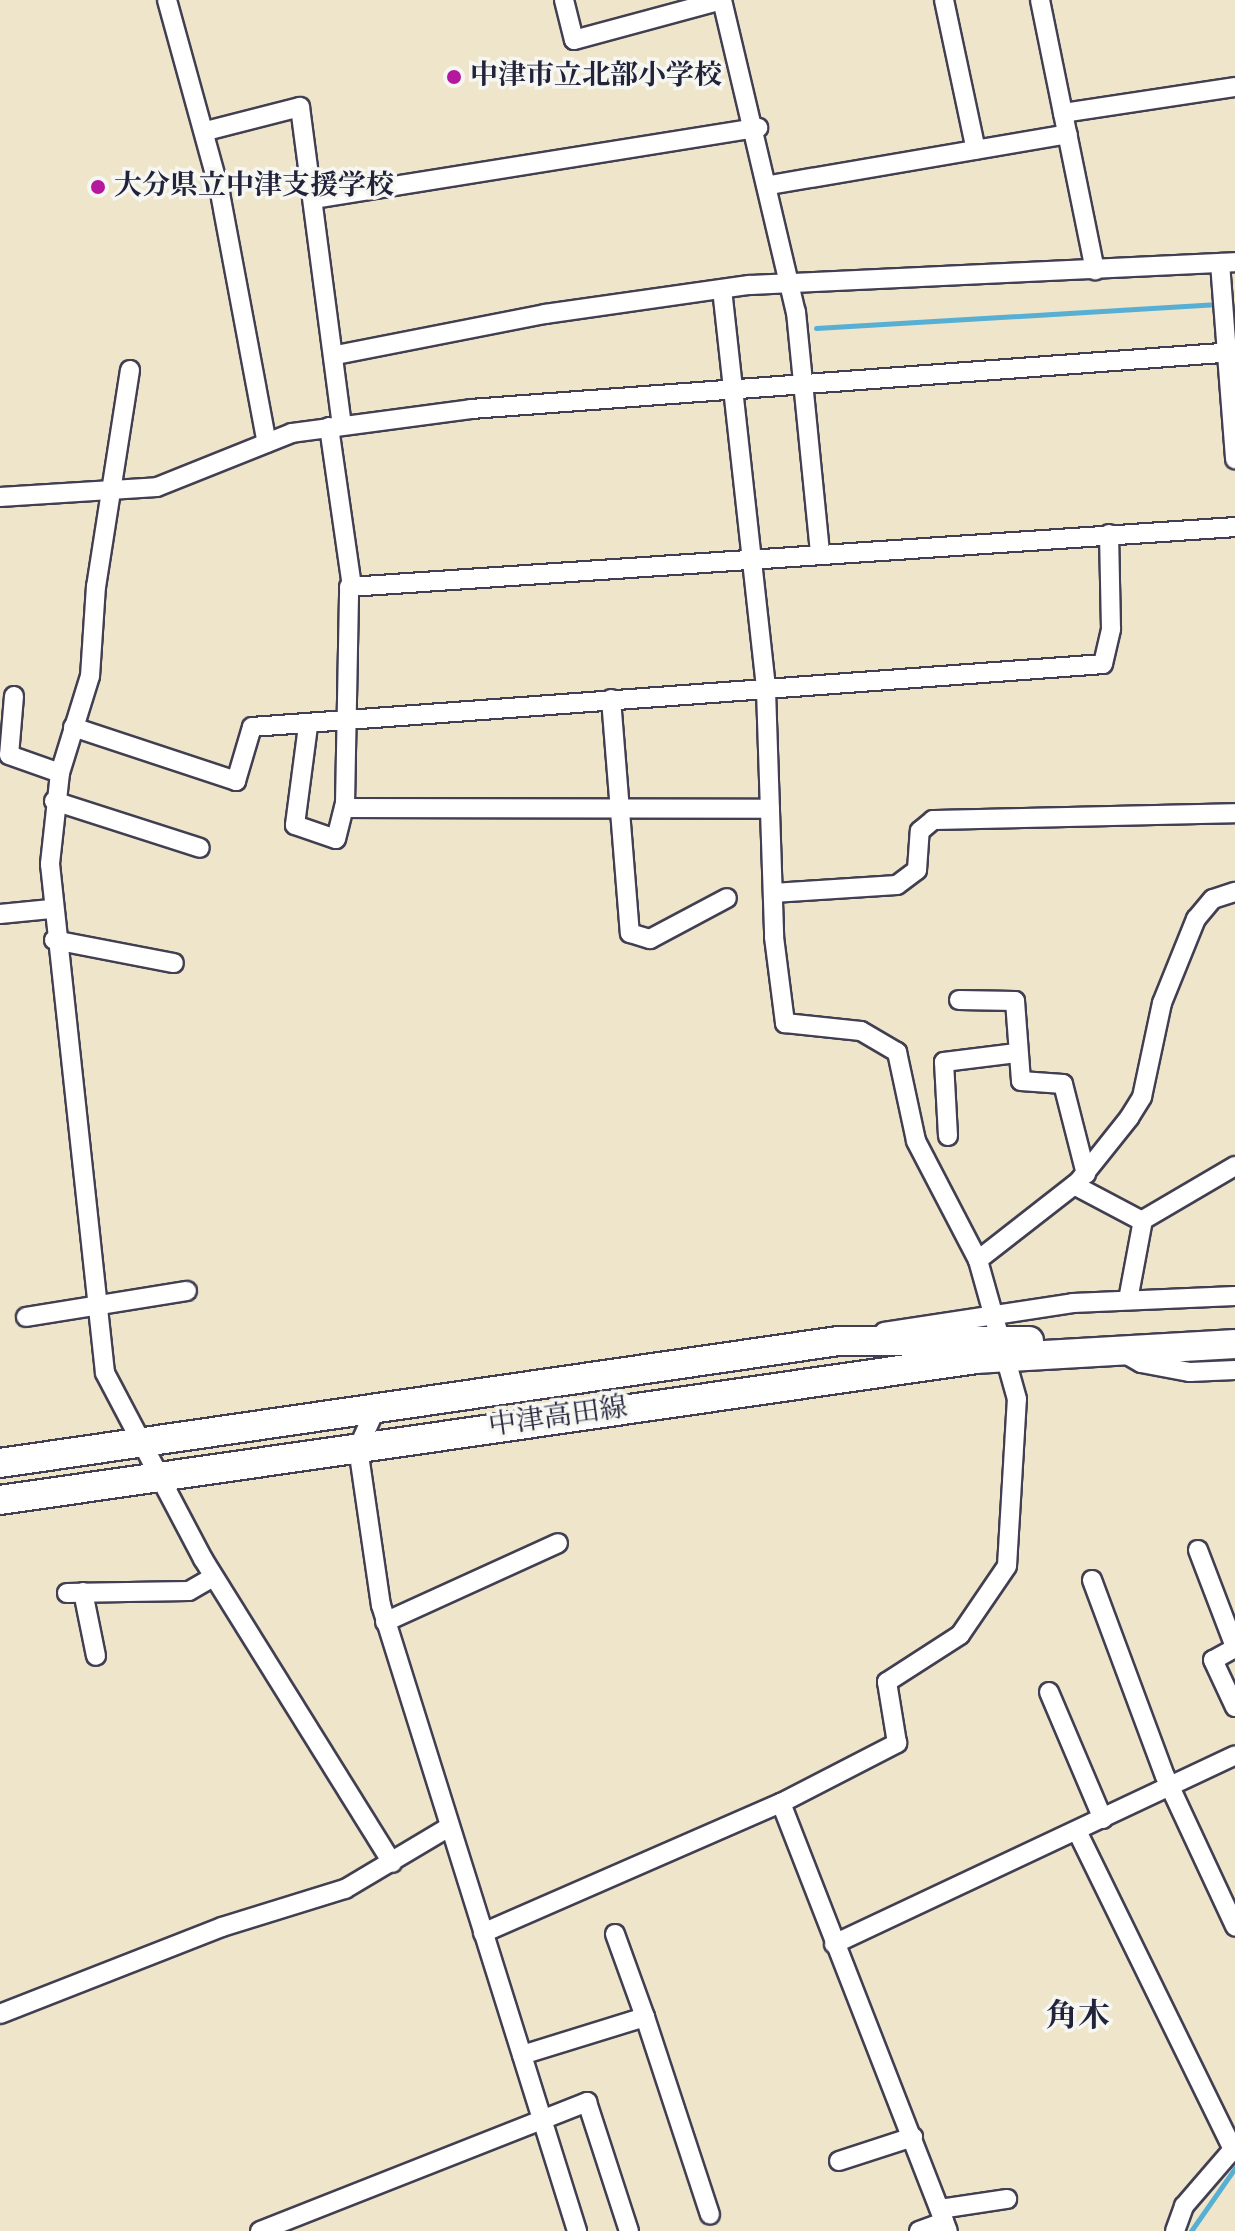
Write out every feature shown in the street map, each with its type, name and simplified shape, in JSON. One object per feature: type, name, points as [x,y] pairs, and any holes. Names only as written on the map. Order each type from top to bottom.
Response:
[{"type":"main road","name":"中津高田線","points":[[0,1500],[358,1448],[1001,1337]]},
{"type":"main road","name":"中津高田線","points":[[0,1463],[838,1341],[1001,1337],[1117,1349],[1235,1344]]},
{"type":"street","points":[[167,0],[206,131],[267,443]]},
{"type":"street","points":[[564,0],[574,40],[722,0],[758,128],[790,283],[804,385],[820,554]]},
{"type":"street","points":[[944,0],[976,150]]},
{"type":"street","points":[[1040,0],[1095,270]]},
{"type":"street","points":[[1063,113],[1235,87]]},
{"type":"street","points":[[206,131],[300,107],[336,355],[336,426],[352,587],[344,597],[344,808],[336,839],[297,830],[308,726]]},
{"type":"street","points":[[313,199],[758,128]]},
{"type":"street","points":[[770,185],[1068,134]]},
{"type":"street","points":[[336,355],[722,289],[790,283],[1228,263],[1235,459]]},
{"type":"street","points":[[483,1933],[781,1803],[894,1747],[898,1734],[887,1682],[960,1635],[1004,1573],[1018,1410],[978,1260],[916,1141],[897,1052],[861,1031],[785,1023],[773,893],[766,690],[722,289]]},
{"type":"street","points":[[0,497],[109,493],[169,483],[267,443],[336,426],[734,387],[804,385],[1230,353]]},
{"type":"street","points":[[130,370],[109,493],[90,676],[54,801],[51,909],[100,1305],[105,1373],[138,1443],[213,1577],[392,1863]]},
{"type":"street","points":[[352,587],[1235,527]]},
{"type":"street","points":[[73,727],[236,781],[252,727],[308,726],[611,699],[1103,664],[1111,629],[1109,534]]},
{"type":"street","points":[[14,696],[9,755],[60,773]]},
{"type":"street","points":[[611,699],[618,808],[633,937],[650,939],[727,898]]},
{"type":"street","points":[[54,801],[200,848]]},
{"type":"street","points":[[344,808],[770,809]]},
{"type":"street","points":[[773,893],[897,885],[917,870],[920,831],[933,820],[1235,813]]},
{"type":"street","points":[[978,1260],[1080,1179],[1142,1097],[1162,1003],[1196,919],[1213,899],[1235,892]]},
{"type":"street","points":[[0,914],[51,909]]},
{"type":"street","points":[[54,940],[174,963]]},
{"type":"street","points":[[959,1000],[1013,998],[1016,1053],[1024,1085],[1053,1080],[1066,1087],[1080,1179],[1142,1221]]},
{"type":"street","points":[[948,1136],[944,1062],[1016,1053]]},
{"type":"street","points":[[1128,1300],[1142,1221],[1235,1166]]},
{"type":"street","points":[[26,1317],[187,1291]]},
{"type":"street","points":[[1001,1337],[1128,1300],[1235,1296]]},
{"type":"street","points":[[1117,1349],[1141,1363],[1235,1370]]},
{"type":"street","points":[[376,1408],[358,1448],[385,1622],[577,2231]]},
{"type":"street","points":[[385,1622],[558,1543]]},
{"type":"street","points":[[1198,1550],[1235,1648],[1213,1660],[1235,1707]]},
{"type":"street","points":[[96,1656],[75,1592],[189,1591],[213,1577]]},
{"type":"street","points":[[1092,1580],[1170,1788],[1235,1926]]},
{"type":"street","points":[[1049,1692],[1103,1819]]},
{"type":"street","points":[[834,1944],[1235,1755]]},
{"type":"street","points":[[781,1803],[944,2221]]},
{"type":"street","points":[[0,2014],[222,1927],[345,1889],[449,1827]]},
{"type":"street","points":[[1077,1831],[1234,2148],[1184,2206],[1175,2231]]},
{"type":"street","points":[[615,1934],[710,2215]]},
{"type":"street","points":[[522,2055],[645,2017]]},
{"type":"street","points":[[260,2231],[541,2114],[587,2102],[629,2231]]},
{"type":"street","points":[[839,2161],[913,2137]]},
{"type":"street","points":[[919,2231],[1007,2199]]},
{"type":"waterway","points":[[816,328],[1218,304]]},
{"type":"waterway","points":[[1191,2231],[1235,2168]]},
{"type":"place","name":"中津市立北部小学校","points":[[454,77]]},
{"type":"place","name":"大分県立中津支援学校","points":[[98,187]]},
{"type":"district","name":"角木","points":[[1078,2018]]}]
